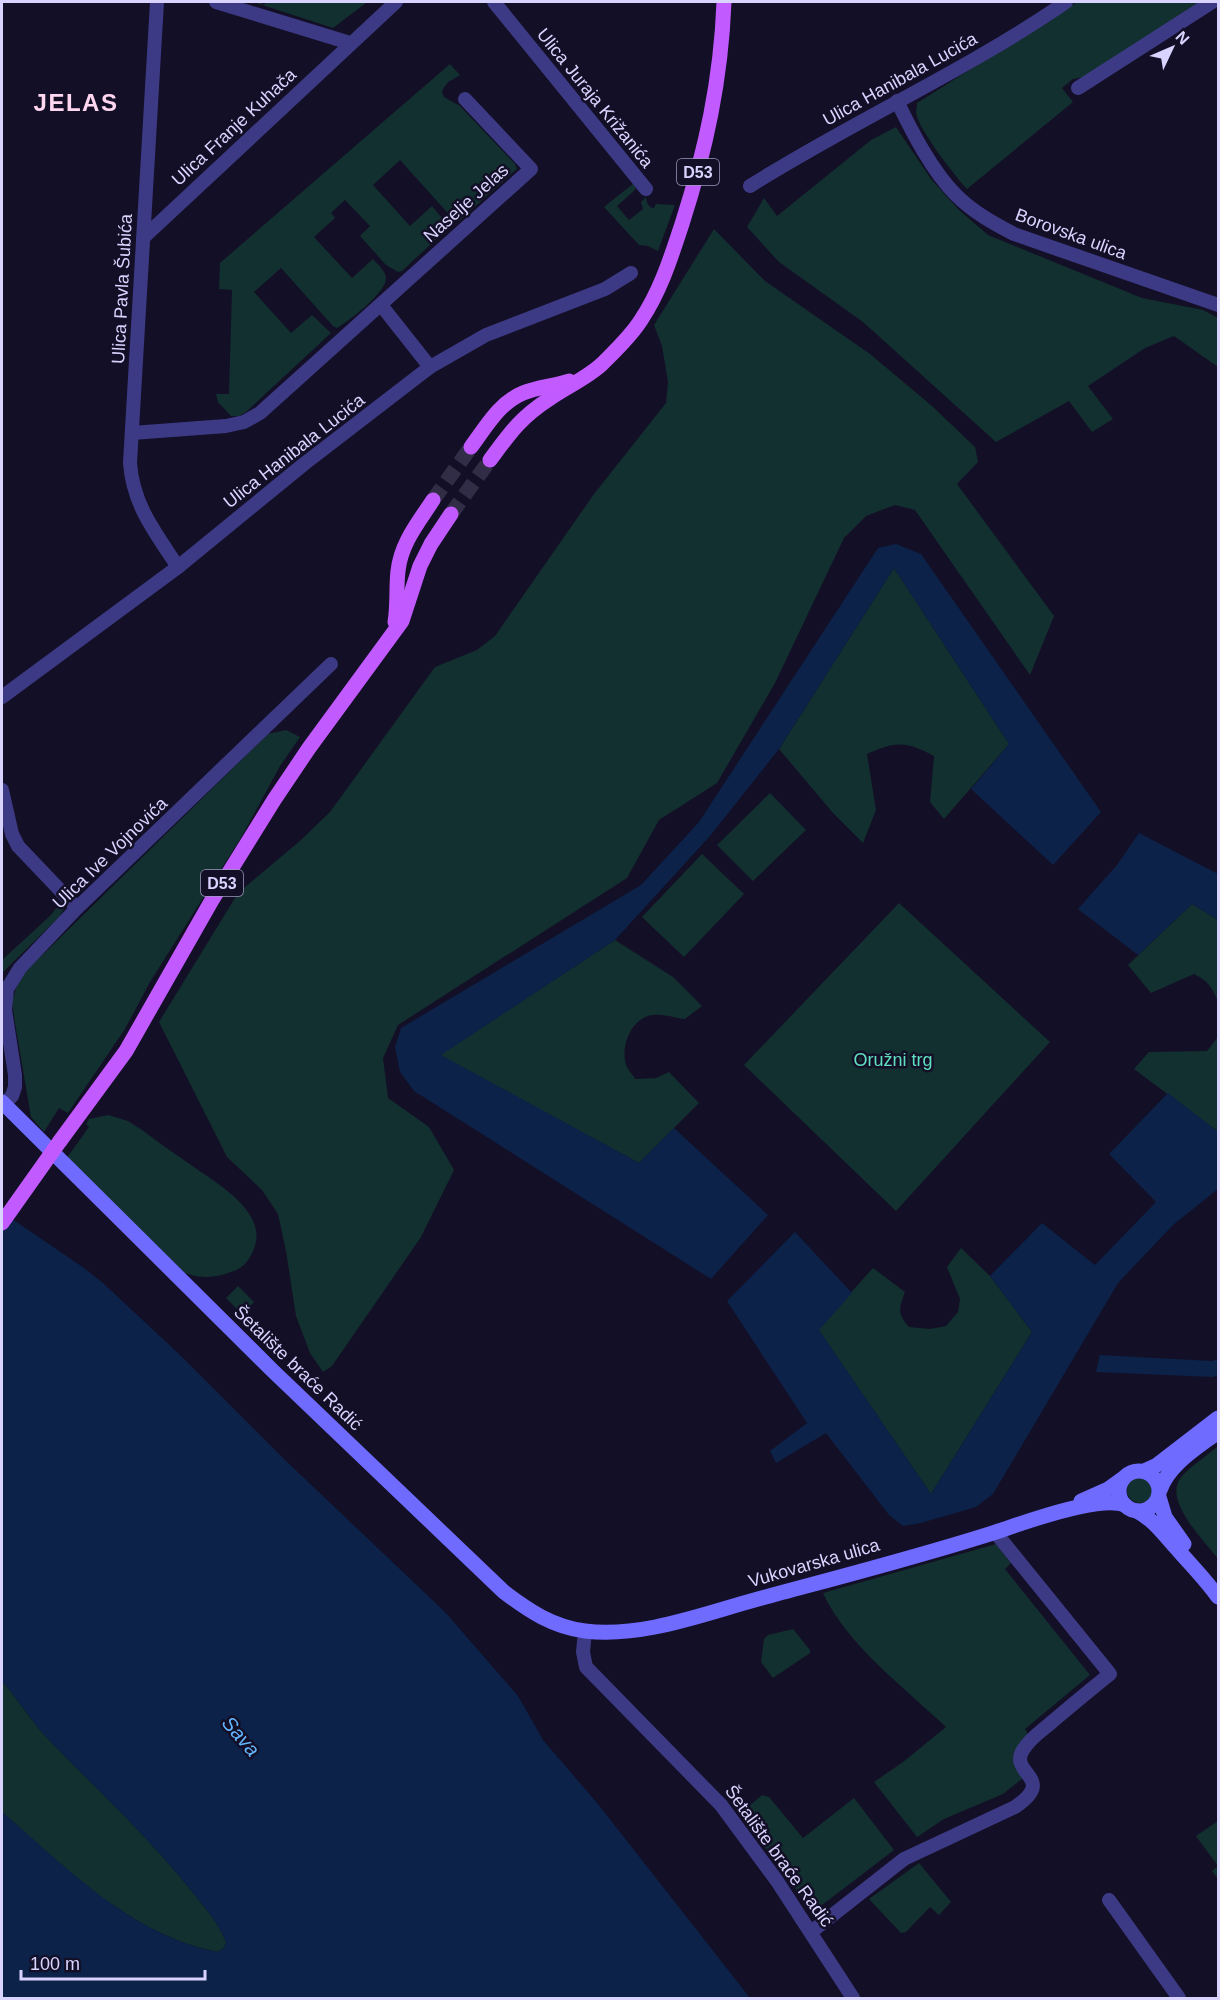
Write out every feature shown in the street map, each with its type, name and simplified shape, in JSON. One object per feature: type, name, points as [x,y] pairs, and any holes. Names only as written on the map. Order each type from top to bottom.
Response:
[{"type":"main road","name":"D53","points":[[489,460],[520,420],[600,365],[637,326],[652,302],[670,261],[697,178],[710,126],[717,83],[724,2]]},
{"type":"main road","name":"D53","points":[[471,447],[512,398],[586,376]]},
{"type":"main road","name":"D53","points":[[388,639],[396,615],[398,571],[403,548],[433,500]]},
{"type":"main road","name":"D53","points":[[2,1223],[126,1051],[212,900],[274,800],[404,616],[424,556],[451,514]]},
{"type":"main road","name":"Šetalište braće Radić","points":[[3,1103],[256,1355],[504,1592],[544,1620],[585,1631]]},
{"type":"main road","points":[[1201,1573],[1152,1521],[1131,1508],[1119,1492],[1122,1479],[1132,1471],[1144,1471],[1157,1465],[1218,1418]]},
{"type":"main road","points":[[1131,1508],[1150,1508],[1165,1478],[1176,1465],[1218,1432]]},
{"type":"main road","points":[[1144,1471],[1155,1478],[1165,1516],[1218,1597]]},
{"type":"main road","name":"Vukovarska ulica","points":[[585,1631],[609,1632],[640,1629],[677,1621],[994,1532],[1050,1514],[1108,1489],[1122,1479]]},
{"type":"main road","name":"Vukovarska ulica","points":[[1050,1514],[1116,1502],[1131,1508]]},
{"type":"street","name":"Ulica Pavla Šubića","points":[[157,2],[130,463],[132,482],[142,509],[178,567]]},
{"type":"street","points":[[216,2],[350,43]]},
{"type":"street","name":"Ulica Franje Kuhača","points":[[143,238],[396,2]]},
{"type":"street","name":"Ulica Juraja Križanića","points":[[494,2],[646,189]]},
{"type":"street","name":"Ulica Hanibala Lucića","points":[[750,186],[1030,27],[1066,2]]},
{"type":"street","points":[[1078,88],[1211,2]]},
{"type":"street","name":"Naselje Jelas","points":[[132,433],[226,426],[244,422],[260,413],[531,169],[465,99]]},
{"type":"street","name":"Borovska ulica","points":[[897,101],[918,141],[946,183],[973,210],[992,223],[1014,234],[1218,305]]},
{"type":"street","name":"Ulica Hanibala Lucića","points":[[2,697],[178,567],[304,464],[430,367],[486,335],[605,289],[631,273]]},
{"type":"street","points":[[381,304],[430,367]]},
{"type":"street","name":"Ulica Ive Vojnovića","points":[[3,1103],[12,1096],[15,1087],[5,1010],[7,989],[20,968],[77,908],[331,664]]},
{"type":"street","points":[[2,790],[12,834],[18,846],[77,908]]},
{"type":"street","points":[[812,1932],[904,1860],[929,1846],[1015,1807],[1031,1795],[1034,1789],[1033,1783],[1021,1762],[1020,1755],[1037,1734],[1110,1674],[994,1532]]},
{"type":"street","name":"Šetalište braće Radić","points":[[585,1631],[583,1652],[586,1667],[721,1805],[812,1932],[853,1998]]},
{"type":"street","points":[[1109,1900],[1179,1998]]},
{"type":"green space","points":[[253,2],[260,2],[263,5],[267,2],[366,3],[333,28]]},
{"type":"green space","points":[[1077,2],[1203,2],[1089,76],[1073,79],[1062,88],[1073,102],[967,189],[923,130],[916,113],[917,103]]},
{"type":"green space","points":[[450,64],[460,75],[446,85],[442,92],[444,97],[460,106],[515,164],[517,169],[459,221],[455,221],[400,160],[373,185],[410,226],[432,206],[446,223],[446,230],[402,271],[398,272],[386,265],[360,236],[370,226],[345,200],[331,213],[335,218],[314,237],[352,278],[373,259],[385,273],[385,284],[366,306],[337,328],[281,268],[254,292],[291,333],[312,315],[331,333],[246,412],[239,416],[231,416],[218,402],[216,394],[229,394],[232,290],[219,289],[220,263]]},
{"type":"green space","points":[[896,127],[931,179],[958,209],[988,235],[1142,298],[1203,310],[1218,318],[1218,367],[1174,336],[1145,348],[1088,386],[1113,419],[1092,432],[1069,401],[996,442],[863,322],[779,262],[747,227],[764,198],[777,216],[871,140]]},
{"type":"green space","points":[[634,183],[635,190],[617,206],[629,220],[643,209],[641,202],[646,197],[648,205],[652,208],[656,204],[675,205],[658,251],[639,245],[604,207]]},
{"type":"green space","points":[[714,229],[765,281],[870,354],[932,406],[975,447],[978,462],[957,484],[1054,616],[1030,675],[915,510],[895,505],[866,516],[844,538],[775,683],[717,783],[659,820],[627,878],[398,1025],[383,1058],[388,1098],[429,1127],[454,1170],[421,1237],[332,1366],[323,1372],[310,1353],[296,1316],[278,1214],[262,1190],[227,1157],[159,1022],[238,893],[301,840],[330,812],[435,667],[477,650],[495,636],[594,494],[666,403],[668,382],[662,346],[654,325]]},
{"type":"green space","points":[[894,568],[1009,744],[944,819],[930,802],[934,756],[901,744],[867,754],[876,810],[863,843],[833,813],[779,749]]},
{"type":"green space","points":[[286,730],[300,737],[280,766],[242,836],[150,982],[125,1029],[68,1113],[59,1108],[44,1132],[31,1117],[12,1002],[24,973],[268,734]]},
{"type":"green space","points":[[770,793],[806,830],[753,881],[717,845]]},
{"type":"green space","points":[[702,854],[744,894],[684,957],[642,917]]},
{"type":"green space","points":[[62,901],[64,909],[59,917],[2,973],[2,960],[50,916]]},
{"type":"green space","name":"Oružni trg","points":[[899,903],[1050,1042],[896,1211],[744,1065]]},
{"type":"green space","points":[[1192,904],[1218,920],[1218,1003],[1209,985],[1194,974],[1151,993],[1128,965]]},
{"type":"green space","points":[[615,940],[673,977],[702,1006],[685,1019],[657,1015],[645,1017],[639,1021],[629,1035],[625,1060],[635,1079],[656,1078],[669,1072],[699,1103],[639,1163],[440,1055]]},
{"type":"green space","points":[[1218,1037],[1217,1131],[1134,1069],[1149,1052],[1207,1051]]},
{"type":"green space","points":[[108,1115],[128,1121],[142,1130],[238,1200],[248,1212],[257,1237],[253,1251],[245,1264],[235,1271],[211,1277],[191,1275],[178,1270],[66,1159],[89,1127],[86,1124],[89,1119]]},
{"type":"green space","points":[[961,1248],[990,1276],[1032,1332],[931,1494],[818,1329],[873,1268],[905,1292],[900,1311],[909,1327],[930,1329],[946,1326],[958,1312],[960,1299],[947,1267]]},
{"type":"green space","points":[[238,1286],[254,1302],[242,1314],[226,1298]]},
{"type":"green space","points":[[1218,1446],[1218,1559],[1180,1507],[1177,1485],[1190,1468]]},
{"type":"green space","points":[[1140,1477],[1149,1481],[1153,1490],[1149,1499],[1140,1503],[1131,1499],[1127,1490],[1131,1481]]},
{"type":"green space","points":[[996,1544],[1011,1563],[1005,1569],[1090,1675],[1025,1729],[1029,1736],[1015,1757],[1014,1765],[1023,1778],[1003,1794],[944,1819],[917,1837],[874,1782],[946,1727],[861,1648],[833,1612],[823,1593]]},
{"type":"green space","points":[[793,1629],[810,1653],[773,1678],[761,1662],[764,1639],[768,1635]]},
{"type":"green space","points":[[2,1681],[44,1735],[174,1869],[219,1927],[226,1942],[224,1948],[218,1952],[186,1943],[157,1931],[128,1915],[101,1897],[2,1812]]},
{"type":"green space","points":[[762,1795],[769,1797],[803,1838],[854,1798],[894,1850],[813,1912],[740,1814]]},
{"type":"green space","points":[[1218,1821],[1218,1866],[1196,1836]]},
{"type":"green space","points":[[919,1863],[951,1902],[939,1915],[930,1907],[906,1932],[901,1933],[869,1899]]},
{"type":"green space","points":[[1218,1866],[1218,1879],[1212,1871]]},
{"type":"water","points":[[896,544],[921,554],[1101,812],[1053,865],[971,789],[1009,744],[894,568],[779,749],[710,836],[615,940],[441,1055],[639,1163],[674,1128],[768,1215],[711,1279],[414,1091],[400,1072],[395,1047],[401,1028],[641,885],[699,822],[878,548]]},
{"type":"water","points":[[1139,833],[1218,874],[1218,920],[1192,904],[1138,955],[1078,909],[1117,865]]},
{"type":"water","points":[[1168,1093],[1218,1130],[1218,1189],[1173,1225],[1118,1283],[993,1494],[976,1507],[903,1526],[889,1515],[826,1433],[776,1463],[770,1451],[807,1423],[727,1301],[795,1232],[852,1293],[819,1330],[931,1494],[1032,1332],[990,1276],[1042,1223],[1095,1265],[1156,1202],[1109,1154]]},
{"type":"water","name":"Sava","points":[[2,1212],[103,1283],[445,1612],[518,1696],[543,1740],[598,1804],[750,1998],[2,1998],[2,1812],[76,1876],[129,1915],[187,1944],[218,1952],[224,1948],[226,1942],[210,1914],[174,1869],[44,1735],[2,1681]]},
{"type":"water","points":[[1100,1355],[1212,1361],[1218,1359],[1218,1375],[1213,1377],[1096,1372]]},
{"type":"tunnel","points":[[433,500],[471,447]]},
{"type":"tunnel","points":[[451,514],[490,460]]},
{"type":"district","name":"JELAS","points":[[76,103]]}]
